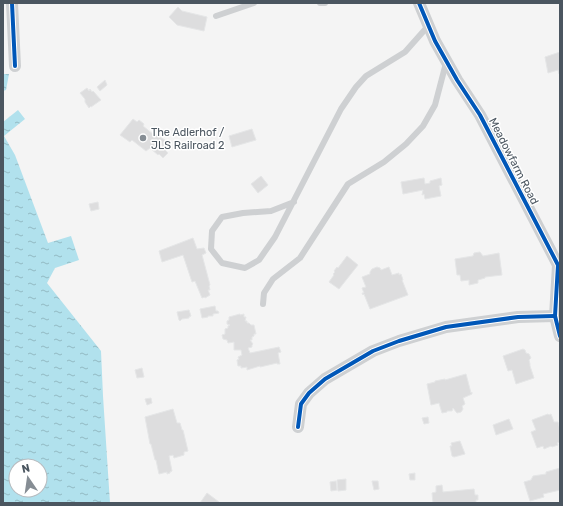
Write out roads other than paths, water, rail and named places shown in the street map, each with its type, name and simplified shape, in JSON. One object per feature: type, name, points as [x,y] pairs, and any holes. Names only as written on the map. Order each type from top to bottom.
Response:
[{"type":"street","points":[[12,3],[14,66]]},
{"type":"street","name":"Meadowfarm Road","points":[[420,3],[435,42],[457,80],[480,115],[558,265],[555,316],[560,336]]},
{"type":"street","points":[[298,427],[301,404],[309,393],[325,379],[372,351],[446,327],[518,317],[555,316]]},
{"type":"lane","points":[[216,16],[254,3]]},
{"type":"lane","points":[[320,3],[325,3]]},
{"type":"lane","points":[[294,202],[271,211],[243,213],[222,217],[212,231],[211,249],[222,263],[245,268],[259,260],[275,237],[294,202],[341,109],[356,88],[366,76],[406,52],[429,25]]},
{"type":"lane","points":[[264,304],[264,293],[273,279],[300,258],[348,184],[384,162],[406,144],[423,126],[435,105],[446,61]]},
{"type":"water","points":[[3,74],[9,74],[6,90],[3,91]]},
{"type":"water","points":[[18,110],[25,119],[4,136],[15,155],[48,243],[71,236],[79,260],[55,268],[47,283],[101,351],[110,503],[3,503],[3,122]]},
{"type":"place","name":"The Adlerhof / JLS Railroad 2","points":[[143,138]]}]
